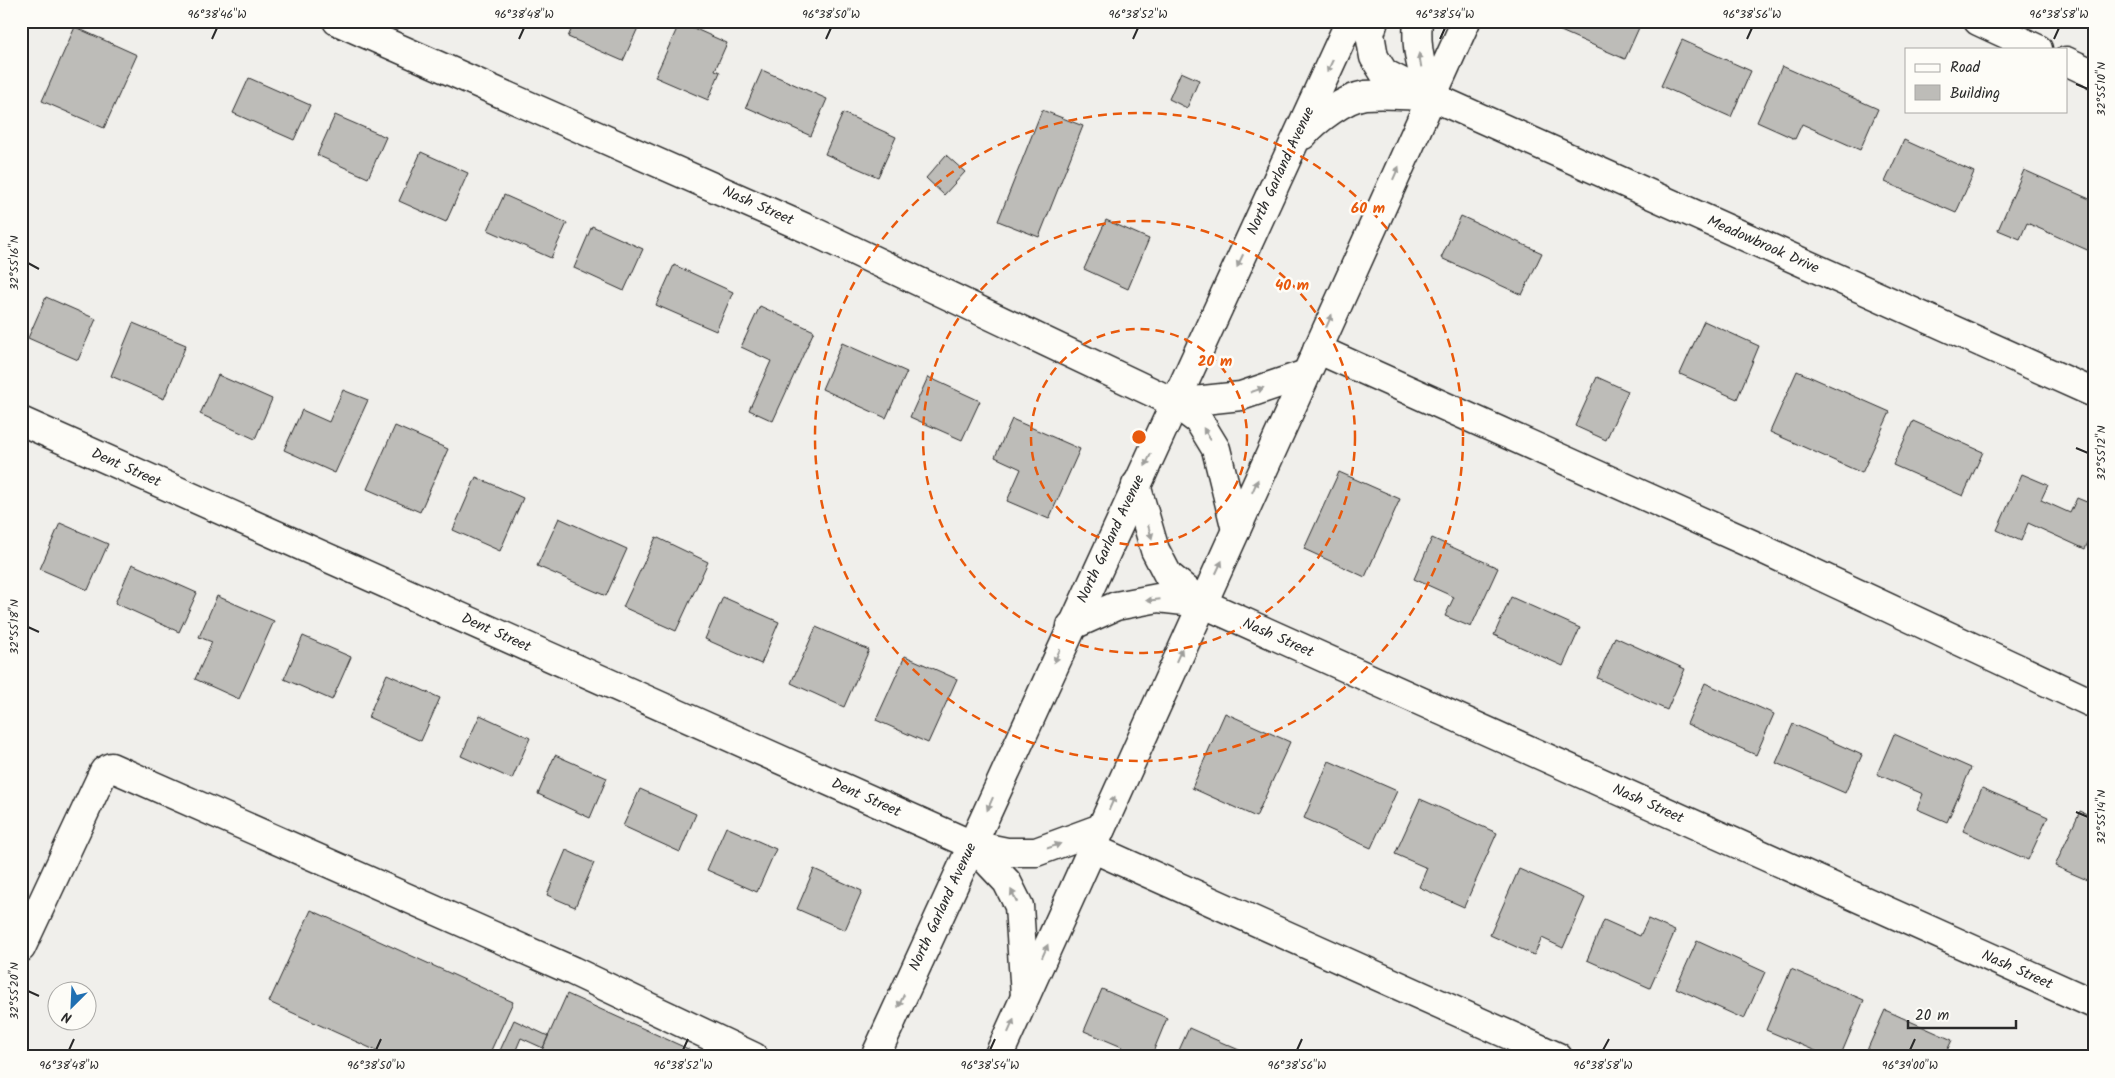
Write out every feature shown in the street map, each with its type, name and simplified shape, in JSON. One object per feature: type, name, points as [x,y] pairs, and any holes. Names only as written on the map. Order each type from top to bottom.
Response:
[{"type":"street","name":"Nash Street","points":[[337,21],[808,228],[1174,403],[1199,421],[1216,449],[1236,530]]},
{"type":"street","name":"North Garland Avenue","points":[[881,1055],[972,845],[1071,626],[1350,21]]},
{"type":"street","name":"Meadowbrook Drive","points":[[1374,21],[1370,34],[1374,57],[1384,73],[1431,96],[2094,393]]},
{"type":"street","points":[[1418,21],[1419,59],[1431,96]]},
{"type":"street","points":[[998,1057],[1316,349],[1466,21]]},
{"type":"street","points":[[1978,21],[2036,48]]},
{"type":"street","points":[[2068,62],[2094,74]]},
{"type":"street","points":[[1290,152],[1312,124],[1334,108],[1363,95],[1431,96]]},
{"type":"street","points":[[1316,349],[1756,546],[2094,704]]},
{"type":"street","points":[[1174,403],[1240,396],[1306,374]]},
{"type":"street","name":"Dent Street","points":[[21,421],[972,845],[1007,852],[1036,852],[1096,838]]},
{"type":"street","name":"Nash Street","points":[[1136,485],[1155,550],[1168,575],[1202,603],[2094,1004]]},
{"type":"street","name":"Nash Street","points":[[1071,626],[1116,606],[1158,598],[1202,603]]},
{"type":"street","points":[[21,948],[104,771],[110,767],[573,971],[749,1056]]},
{"type":"street","points":[[1096,838],[1558,1057]]},
{"type":"street","name":"Dent Street","points":[[972,845],[1007,882],[1018,906],[1025,996]]},
{"type":"building","points":[[575,21],[641,21],[623,61],[568,37]]},
{"type":"building","points":[[1232,21],[1254,21],[1250,30]]},
{"type":"building","points":[[1548,21],[1642,21],[1625,59],[1547,25]]},
{"type":"building","points":[[680,22],[727,43],[715,70],[720,72],[708,100],[655,77]]},
{"type":"building","points":[[75,27],[137,55],[104,128],[42,101]]},
{"type":"building","points":[[1682,40],[1751,71],[1731,117],[1661,86]]},
{"type":"building","points":[[1782,66],[1878,109],[1860,150],[1802,124],[1795,139],[1757,122]]},
{"type":"building","points":[[762,70],[827,99],[811,136],[746,107]]},
{"type":"building","points":[[1181,72],[1199,80],[1187,108],[1169,99]]},
{"type":"building","points":[[249,78],[310,105],[294,140],[233,113]]},
{"type":"building","points":[[1042,110],[1083,126],[1039,237],[998,221]]},
{"type":"building","points":[[843,113],[896,137],[878,177],[825,154]]},
{"type":"building","points":[[335,115],[386,137],[368,178],[317,155]]},
{"type":"building","points":[[1904,140],[1974,172],[1956,213],[1885,182]]},
{"type":"building","points":[[421,152],[468,173],[446,222],[399,201]]},
{"type":"building","points":[[946,155],[965,172],[944,195],[926,178]]},
{"type":"building","points":[[2024,170],[2094,201],[2094,253],[2027,223],[2020,239],[1998,230]]},
{"type":"building","points":[[504,195],[567,223],[551,258],[488,230]]},
{"type":"building","points":[[1461,216],[1542,253],[1522,295],[1441,258]]},
{"type":"building","points":[[1106,220],[1149,239],[1128,289],[1084,269]]},
{"type":"building","points":[[592,226],[643,249],[624,291],[574,268]]},
{"type":"building","points":[[674,265],[733,292],[716,331],[656,305]]},
{"type":"building","points":[[46,297],[96,319],[78,360],[28,338]]},
{"type":"building","points":[[760,306],[814,331],[773,421],[749,410],[771,361],[741,347]]},
{"type":"building","points":[[1704,321],[1759,346],[1737,399],[1680,374]]},
{"type":"building","points":[[133,323],[186,345],[164,399],[111,376]]},
{"type":"building","points":[[842,343],[907,372],[886,418],[822,389]]},
{"type":"building","points":[[1797,371],[1890,412],[1862,473],[1770,432]]},
{"type":"building","points":[[218,375],[272,399],[255,439],[200,414]]},
{"type":"building","points":[[928,377],[980,401],[962,440],[910,417]]},
{"type":"building","points":[[1597,377],[1628,391],[1606,440],[1575,426]]},
{"type":"building","points":[[343,390],[368,400],[335,473],[284,450],[302,410],[329,422]]},
{"type":"building","points":[[1012,419],[1080,449],[1049,519],[1007,501],[1021,469],[995,457]]},
{"type":"building","points":[[1913,421],[1983,452],[1963,496],[1893,465]]},
{"type":"building","points":[[395,426],[448,449],[420,512],[367,489]]},
{"type":"building","points":[[1339,472],[1400,499],[1365,577],[1304,549]]},
{"type":"building","points":[[2022,474],[2048,485],[2041,500],[2070,513],[2077,498],[2094,505],[2094,529],[2085,549],[2028,523],[2021,541],[1997,530]]},
{"type":"building","points":[[476,477],[523,498],[500,551],[453,530]]},
{"type":"building","points":[[559,518],[627,549],[606,596],[537,566]]},
{"type":"building","points":[[60,523],[108,544],[88,590],[40,569]]},
{"type":"building","points":[[656,537],[708,562],[676,631],[623,607]]},
{"type":"building","points":[[1432,538],[1498,568],[1471,627],[1445,616],[1454,597],[1414,579]]},
{"type":"building","points":[[132,564],[197,593],[179,632],[115,603]]},
{"type":"building","points":[[217,596],[274,621],[239,699],[195,679],[212,642],[199,637]]},
{"type":"building","points":[[723,597],[779,622],[761,664],[705,639]]},
{"type":"building","points":[[1511,597],[1580,628],[1563,666],[1494,635]]},
{"type":"building","points":[[816,627],[869,650],[844,707],[791,683]]},
{"type":"building","points":[[303,636],[351,657],[332,700],[284,679]]},
{"type":"building","points":[[1615,637],[1685,669],[1667,710],[1597,678]]},
{"type":"building","points":[[905,656],[957,679],[928,743],[876,720]]},
{"type":"building","points":[[387,674],[440,698],[421,741],[368,717]]},
{"type":"building","points":[[1705,683],[1774,714],[1756,755],[1687,724]]},
{"type":"building","points":[[1225,713],[1290,742],[1256,817],[1192,788]]},
{"type":"building","points":[[480,715],[530,738],[512,779],[461,756]]},
{"type":"building","points":[[1793,724],[1862,755],[1845,793],[1776,763]]},
{"type":"building","points":[[1894,734],[1971,768],[1947,822],[1917,809],[1923,794],[1877,774]]},
{"type":"building","points":[[555,755],[607,778],[590,818],[538,794]]},
{"type":"building","points":[[1329,761],[1397,791],[1371,848],[1304,818]]},
{"type":"building","points":[[1982,788],[2048,817],[2028,860],[1963,831]]},
{"type":"building","points":[[640,789],[696,814],[680,852],[623,826]]},
{"type":"building","points":[[1420,799],[1497,833],[1464,907],[1419,887],[1427,868],[1395,854]]},
{"type":"building","points":[[2080,811],[2094,817],[2094,883],[2055,866]]},
{"type":"building","points":[[726,827],[776,849],[757,892],[707,870]]},
{"type":"building","points":[[566,850],[594,863],[575,907],[547,895]]},
{"type":"building","points":[[814,869],[862,891],[845,930],[797,909]]},
{"type":"building","points":[[1519,869],[1585,898],[1563,948],[1542,938],[1534,955],[1490,935]]},
{"type":"building","points":[[311,910],[513,1002],[488,1057],[390,1057],[269,1002]]},
{"type":"building","points":[[1648,919],[1675,931],[1650,988],[1587,960],[1604,920],[1640,936]]},
{"type":"building","points":[[1697,941],[1765,972],[1744,1019],[1676,988]]},
{"type":"building","points":[[1791,969],[1864,1000],[1840,1057],[1830,1057],[1766,1030]]},
{"type":"building","points":[[1102,989],[1167,1018],[1151,1057],[1118,1057],[1122,1047],[1084,1031]]},
{"type":"building","points":[[567,994],[697,1053],[695,1057],[539,1057]]},
{"type":"building","points":[[1885,1010],[1952,1040],[1944,1057],[1864,1057]]},
{"type":"building","points":[[514,1020],[548,1036],[543,1048],[521,1038],[513,1057],[497,1057]]},
{"type":"building","points":[[1189,1028],[1255,1057],[1176,1057]]},
{"type":"building","points":[[380,1053],[390,1057],[378,1057]]}]
